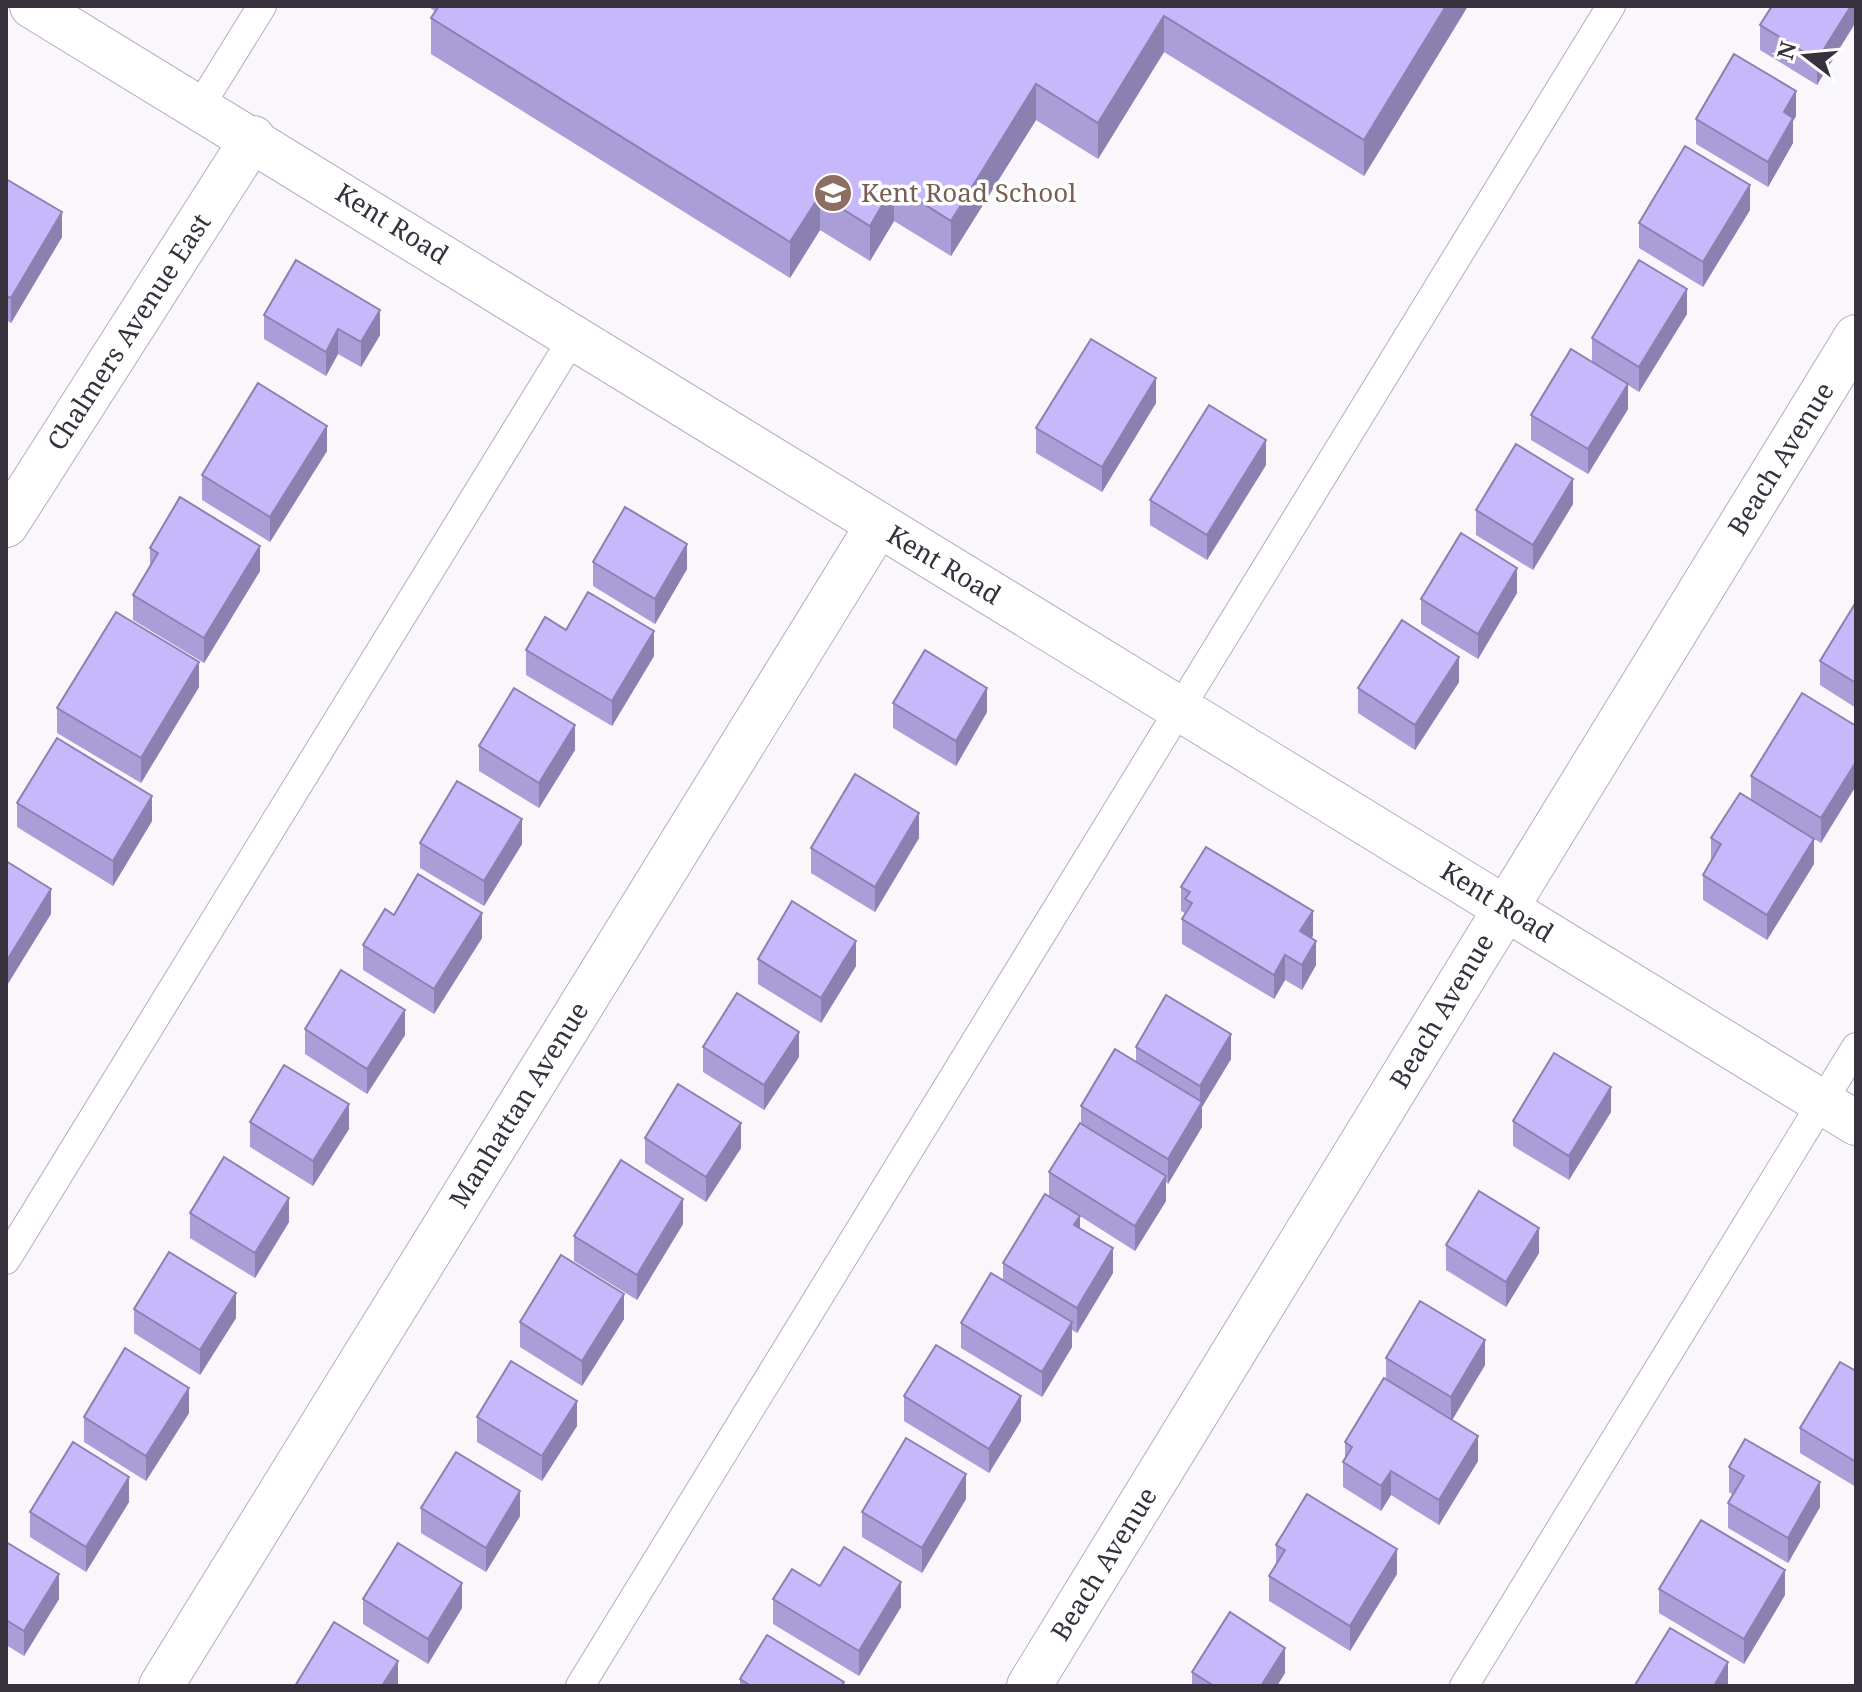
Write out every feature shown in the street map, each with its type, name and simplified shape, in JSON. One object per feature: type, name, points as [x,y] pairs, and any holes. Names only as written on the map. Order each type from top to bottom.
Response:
[{"type":"street","name":"Kent Road","points":[[32,6],[253,138],[1839,1113]]},
{"type":"street","name":"Chalmers Avenue East","points":[[10,511],[253,138]]},
{"type":"street","name":"Beach Avenue","points":[[1029,1686],[1856,337]]},
{"type":"street","name":"Manhattan Avenue","points":[[161,1686],[878,525]]},
{"type":"lane","points":[[200,106],[262,6]]},
{"type":"lane","points":[[580,1686],[1611,6]]},
{"type":"lane","points":[[6,1260],[574,336]]},
{"type":"lane","points":[[1464,1686],[1839,1113],[1856,1047]]},
{"type":"building","points":[[439,6],[1446,6],[1364,140],[1164,16],[1098,123],[1036,84],[951,221],[894,185],[870,226],[820,195],[790,242],[431,18]]},
{"type":"building","points":[[1772,6],[1851,6],[1817,60],[1760,25]]},
{"type":"building","points":[[1734,54],[1796,91],[1784,112],[1793,118],[1768,162],[1696,119]]},
{"type":"building","points":[[1685,146],[1750,185],[1703,262],[1639,223]]},
{"type":"building","points":[[6,179],[62,212],[11,298],[6,296]]},
{"type":"building","points":[[296,260],[380,310],[361,342],[338,329],[326,352],[264,315]]},
{"type":"building","points":[[1639,260],[1687,289],[1639,367],[1592,338]]},
{"type":"building","points":[[1091,339],[1156,378],[1102,467],[1036,428]]},
{"type":"building","points":[[1571,349],[1628,384],[1588,449],[1531,415]]},
{"type":"building","points":[[258,383],[327,426],[270,517],[202,475]]},
{"type":"building","points":[[1209,405],[1266,440],[1207,535],[1150,500]]},
{"type":"building","points":[[1516,444],[1573,479],[1533,545],[1476,510]]},
{"type":"building","points":[[180,497],[260,546],[204,638],[133,595],[158,553],[150,548]]},
{"type":"building","points":[[625,507],[687,544],[655,599],[593,562]]},
{"type":"building","points":[[1461,533],[1517,568],[1478,634],[1421,599]]},
{"type":"building","points":[[588,592],[654,631],[612,701],[526,650],[545,617],[566,630]]},
{"type":"building","points":[[1856,602],[1856,683],[1820,661]]},
{"type":"building","points":[[116,612],[199,662],[141,758],[57,708]]},
{"type":"building","points":[[1402,620],[1459,657],[1415,725],[1358,688]]},
{"type":"building","points":[[925,650],[987,688],[956,741],[893,703]]},
{"type":"building","points":[[514,688],[575,725],[539,783],[479,746]]},
{"type":"building","points":[[1802,693],[1856,726],[1856,762],[1821,818],[1751,776]]},
{"type":"building","points":[[57,738],[152,796],[113,861],[17,803]]},
{"type":"building","points":[[855,774],[919,813],[875,887],[811,848]]},
{"type":"building","points":[[457,781],[522,819],[484,881],[420,843]]},
{"type":"building","points":[[1740,793],[1814,839],[1767,915],[1703,875],[1721,844],[1711,838]]},
{"type":"building","points":[[1206,847],[1313,911],[1300,931],[1316,941],[1302,965],[1285,955],[1274,975],[1182,919],[1192,903],[1185,899],[1190,892],[1181,887]]},
{"type":"building","points":[[6,861],[51,889],[6,962]]},
{"type":"building","points":[[418,874],[482,913],[434,989],[363,945],[385,909],[394,915]]},
{"type":"building","points":[[792,901],[856,941],[821,998],[758,959]]},
{"type":"building","points":[[341,970],[405,1010],[367,1069],[305,1029]]},
{"type":"building","points":[[737,993],[799,1032],[764,1085],[703,1047]]},
{"type":"building","points":[[1166,995],[1231,1034],[1200,1086],[1136,1047]]},
{"type":"building","points":[[1115,1049],[1202,1102],[1168,1159],[1081,1106]]},
{"type":"building","points":[[1554,1053],[1611,1087],[1569,1156],[1513,1121]]},
{"type":"building","points":[[284,1065],[349,1104],[313,1161],[250,1122]]},
{"type":"building","points":[[678,1084],[741,1123],[706,1177],[645,1138]]},
{"type":"building","points":[[1080,1123],[1166,1176],[1135,1226],[1049,1172]]},
{"type":"building","points":[[224,1157],[289,1198],[255,1253],[190,1213]]},
{"type":"building","points":[[621,1160],[683,1199],[637,1275],[574,1236]]},
{"type":"building","points":[[1479,1191],[1539,1228],[1506,1282],[1446,1245]]},
{"type":"building","points":[[1045,1194],[1080,1216],[1074,1225],[1113,1248],[1077,1308],[1003,1263]]},
{"type":"building","points":[[169,1252],[236,1293],[200,1350],[134,1309]]},
{"type":"building","points":[[561,1255],[624,1294],[582,1361],[520,1322]]},
{"type":"building","points":[[991,1273],[1072,1322],[1042,1372],[961,1323]]},
{"type":"building","points":[[1420,1301],[1485,1340],[1451,1397],[1386,1358]]},
{"type":"building","points":[[936,1345],[1021,1396],[989,1449],[904,1396]]},
{"type":"building","points":[[125,1348],[189,1388],[146,1456],[84,1417]]},
{"type":"building","points":[[511,1361],[577,1401],[542,1456],[477,1417]]},
{"type":"building","points":[[1840,1362],[1856,1371],[1856,1462],[1800,1428]]},
{"type":"building","points":[[1384,1378],[1478,1436],[1439,1500],[1391,1471],[1381,1486],[1343,1462],[1352,1447],[1345,1442]]},
{"type":"building","points":[[906,1438],[966,1474],[922,1548],[862,1512]]},
{"type":"building","points":[[1745,1439],[1820,1482],[1788,1538],[1728,1503],[1744,1476],[1729,1467]]},
{"type":"building","points":[[73,1442],[129,1477],[86,1547],[30,1512]]},
{"type":"building","points":[[456,1452],[520,1491],[486,1548],[421,1508]]},
{"type":"building","points":[[1307,1494],[1397,1549],[1350,1626],[1269,1576],[1285,1550],[1276,1545]]},
{"type":"building","points":[[1701,1520],[1785,1570],[1744,1639],[1659,1589]]},
{"type":"building","points":[[6,1542],[59,1574],[24,1631],[6,1620]]},
{"type":"building","points":[[398,1543],[462,1583],[428,1639],[363,1599]]},
{"type":"building","points":[[844,1547],[901,1582],[859,1651],[773,1599],[792,1569],[820,1586]]},
{"type":"building","points":[[1230,1612],[1285,1648],[1261,1686],[1214,1686],[1192,1672]]},
{"type":"building","points":[[334,1622],[398,1661],[382,1686],[295,1686]]},
{"type":"building","points":[[1670,1628],[1728,1662],[1714,1686],[1635,1685]]},
{"type":"building","points":[[767,1635],[844,1682],[841,1686],[751,1686],[740,1679]]},
{"type":"place","name":"Kent Road School","points":[[833,193]]}]
